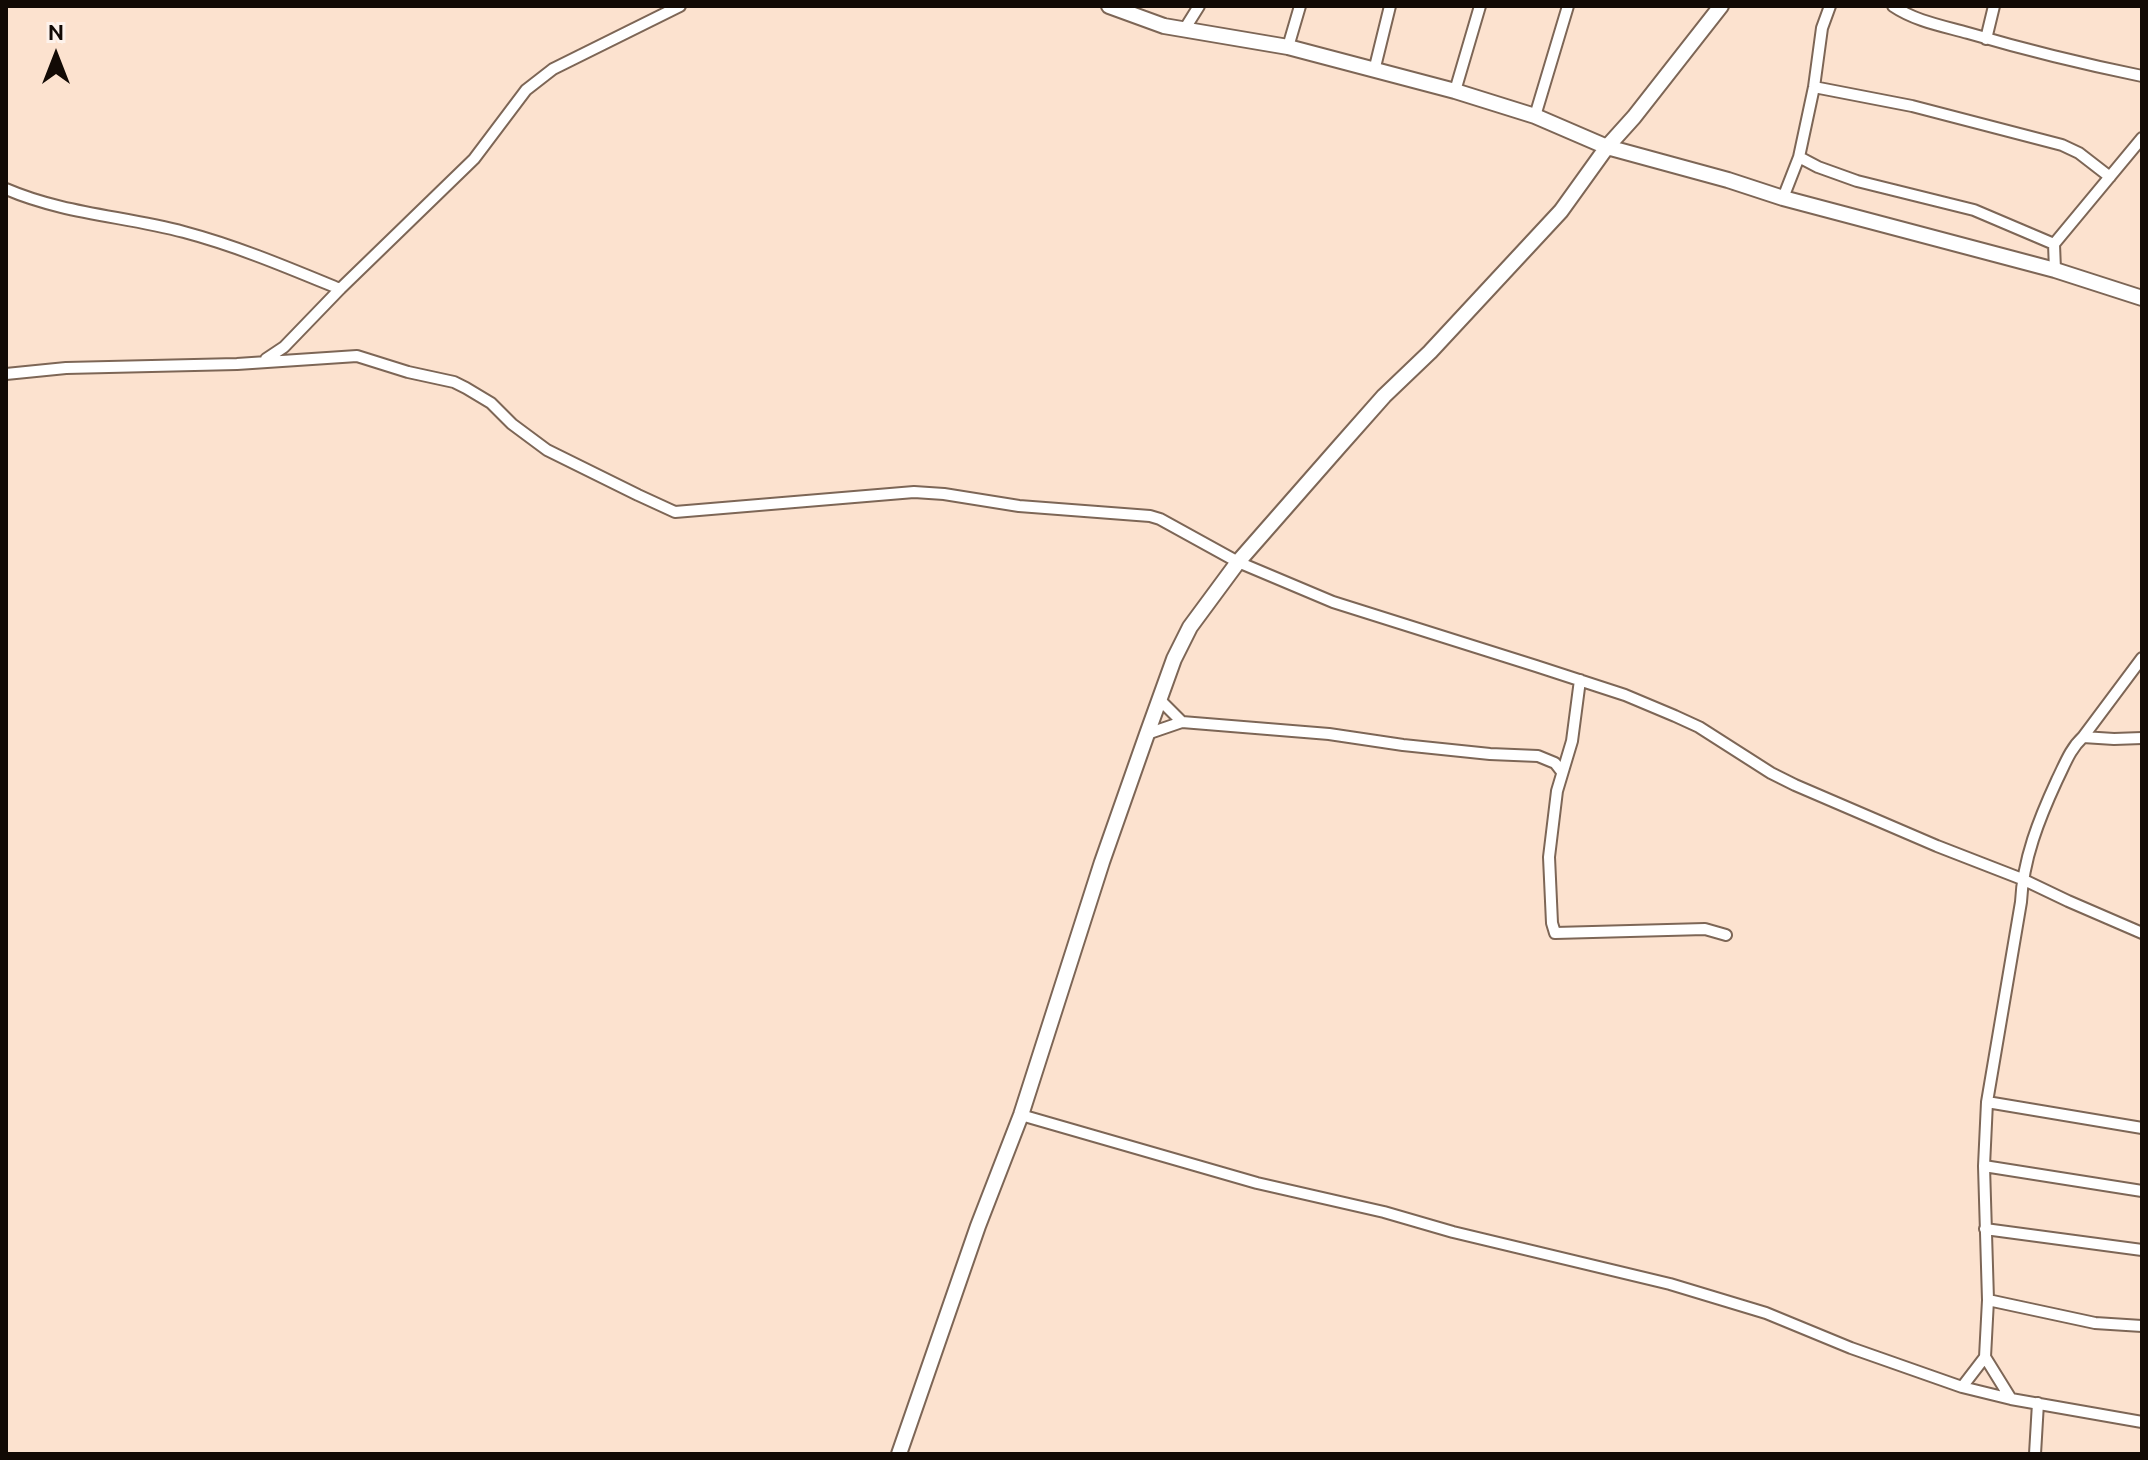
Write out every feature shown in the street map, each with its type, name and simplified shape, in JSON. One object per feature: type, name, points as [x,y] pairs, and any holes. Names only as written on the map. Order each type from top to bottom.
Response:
[{"type":"street","points":[[260,361],[284,347],[474,159],[526,90],[539,79],[553,69],[680,6]]},
{"type":"street","points":[[1114,6],[1164,26],[1288,47],[1455,91],[1535,116],[1607,147],[1783,198],[2055,270],[2142,298]]},
{"type":"street","points":[[1184,30],[1199,6]]},
{"type":"street","points":[[1288,47],[1300,6]]},
{"type":"street","points":[[1374,71],[1390,6]]},
{"type":"street","points":[[1455,91],[1480,6]]},
{"type":"street","points":[[1535,116],[1568,6]]},
{"type":"street","points":[[899,1454],[978,1226],[1021,1115],[1102,862],[1159,699],[1190,627],[1238,562],[1384,396],[1430,352],[1561,211],[1607,147],[1721,6]]},
{"type":"street","points":[[1783,198],[1799,157],[1814,87],[1822,28],[1830,6]]},
{"type":"street","points":[[1893,6],[1924,21],[1986,39],[2142,76]]},
{"type":"street","points":[[1986,39],[1994,6]]},
{"type":"street","points":[[1814,87],[1912,106],[2062,145],[2079,153],[2110,177]]},
{"type":"street","points":[[2055,270],[2054,244],[2142,138]]},
{"type":"street","points":[[1799,157],[1857,181],[1974,210],[2054,244]]},
{"type":"street","points":[[6,189],[70,211],[184,232],[340,289]]},
{"type":"street","points":[[6,374],[66,368],[192,366],[357,356],[454,382],[491,403],[512,424],[547,450],[675,512],[896,492],[944,494],[1019,506],[1150,516],[1171,524],[1238,562],[1333,602],[1625,695],[1699,727],[1762,768],[1795,785],[2022,879],[2142,933]]},
{"type":"street","points":[[1962,1387],[1985,1357],[1988,1300],[1984,1166],[1987,1102],[2021,902],[2022,879],[2041,814],[2073,746],[2142,658]]},
{"type":"street","points":[[1580,680],[1572,741],[1557,791],[1549,857],[1555,933],[1705,929],[1726,935]]},
{"type":"street","points":[[1159,699],[1182,722]]},
{"type":"street","points":[[1147,734],[1182,722],[1329,734],[1403,745],[1538,756],[1555,763],[1562,772]]},
{"type":"street","points":[[2083,737],[2142,738]]},
{"type":"street","points":[[1987,1102],[2142,1128]]},
{"type":"street","points":[[1021,1115],[1257,1183],[1670,1284],[1766,1313],[1851,1348],[1962,1387],[2011,1399],[2142,1422]]},
{"type":"street","points":[[1984,1166],[2142,1191]]},
{"type":"street","points":[[1985,1229],[2142,1250]]},
{"type":"street","points":[[1988,1300],[2095,1323],[2142,1326]]},
{"type":"street","points":[[1985,1357],[2011,1399]]},
{"type":"street","points":[[2035,1454],[2038,1403]]}]
